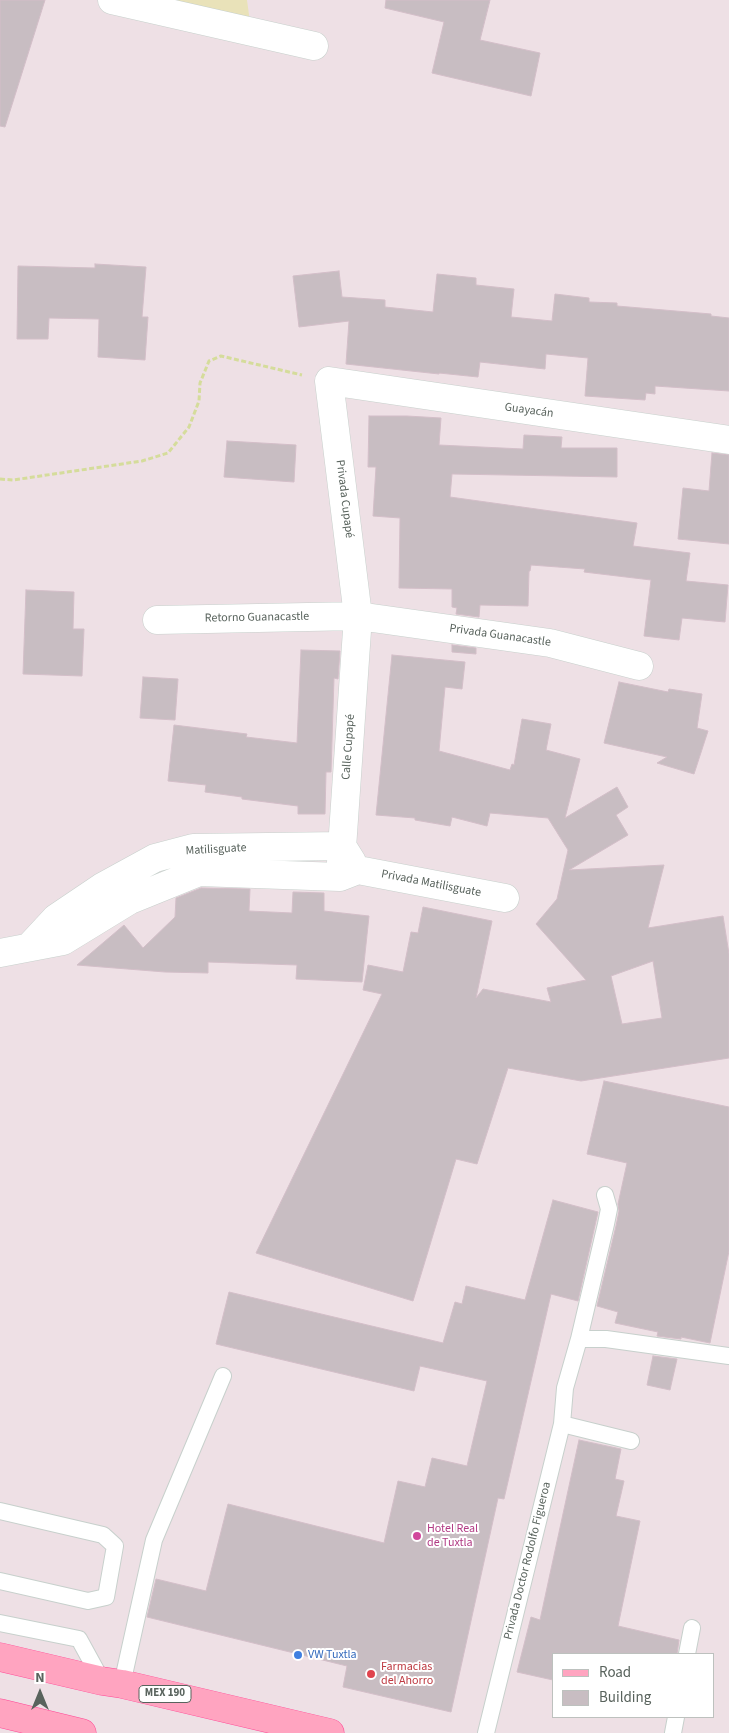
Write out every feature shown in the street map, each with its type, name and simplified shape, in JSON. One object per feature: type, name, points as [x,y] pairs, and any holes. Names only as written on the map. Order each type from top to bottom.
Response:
[{"type":"main road","name":"MEX 190","points":[[0,1657],[330,1733]]},
{"type":"main road","points":[[0,1713],[82,1733]]},
{"type":"street","points":[[112,0],[314,46]]},
{"type":"street","name":"Guayacán","points":[[329,382],[729,440]]},
{"type":"street","name":"Privada Cupapé","points":[[329,382],[358,616]]},
{"type":"street","name":"Retorno Guanacastle","points":[[157,620],[358,616]]},
{"type":"street","name":"Privada Guanacastle","points":[[358,616],[550,643],[639,666]]},
{"type":"street","name":"Calle Cupapé","points":[[349,873],[342,846],[358,616]]},
{"type":"street","name":"Matilisguate","points":[[30,946],[56,918],[102,887],[156,858],[193,848],[342,846]]},
{"type":"street","name":"Matilisguate","points":[[0,953],[63,941],[130,900],[199,872],[349,873]]},
{"type":"street","name":"Privada Matilisguate","points":[[349,873],[505,898]]},
{"type":"lane","name":"Privada Doctor Rodolfo Figueroa","points":[[486,1733],[562,1424],[565,1388],[579,1340],[609,1209],[605,1195]]},
{"type":"lane","points":[[579,1340],[606,1340],[729,1356]]},
{"type":"lane","points":[[112,1682],[154,1540],[224,1376]]},
{"type":"lane","points":[[562,1424],[630,1441]]},
{"type":"lane","points":[[0,1512],[103,1535],[115,1546],[106,1597],[88,1601],[0,1581]]},
{"type":"lane","points":[[0,1623],[79,1639],[112,1682]]},
{"type":"lane","points":[[687,1653],[692,1628]]},
{"type":"lane","points":[[673,1733],[676,1718]]},
{"type":"path","points":[[0,479],[14,480],[142,461],[168,453],[189,427],[198,401],[200,383],[209,361],[221,356],[329,382]]},
{"type":"shaded area","points":[[160,0],[247,0],[250,22]]},
{"type":"building","points":[[0,0],[45,0],[5,127],[0,126]]},
{"type":"building","points":[[386,0],[490,0],[480,40],[540,53],[531,96],[432,73],[444,22],[385,8]]},
{"type":"building","points":[[95,264],[146,267],[142,317],[148,317],[145,360],[98,357],[99,319],[49,318],[48,339],[17,339],[18,266],[95,268]]},
{"type":"building","points":[[339,271],[342,297],[385,300],[385,307],[433,312],[437,274],[476,278],[476,285],[514,289],[511,317],[552,321],[555,294],[589,298],[589,302],[617,303],[617,306],[711,314],[711,316],[729,318],[729,391],[655,386],[655,394],[646,393],[645,400],[585,396],[588,358],[546,354],[545,369],[480,362],[478,377],[346,364],[349,321],[299,327],[293,276]]},
{"type":"building","points":[[369,416],[441,418],[439,445],[523,449],[524,435],[562,437],[561,448],[617,448],[617,477],[452,474],[450,497],[637,523],[633,546],[690,553],[686,581],[728,585],[725,622],[682,618],[679,640],[644,636],[651,580],[584,572],[585,569],[531,565],[529,571],[528,606],[480,605],[479,617],[456,614],[457,608],[452,607],[452,589],[399,588],[400,518],[373,516],[376,467],[368,467]]},
{"type":"building","points":[[227,441],[296,445],[294,482],[224,477]]},
{"type":"building","points":[[712,453],[729,455],[729,544],[678,539],[683,488],[709,491]]},
{"type":"building","points":[[26,590],[74,592],[73,629],[84,629],[82,676],[23,674]]},
{"type":"building","points":[[452,645],[476,648],[476,654],[452,652]]},
{"type":"building","points":[[301,650],[340,651],[338,679],[334,678],[331,772],[326,772],[325,814],[298,814],[298,806],[205,792],[206,785],[168,781],[174,725],[247,734],[246,737],[297,743]]},
{"type":"building","points":[[392,655],[465,662],[462,689],[445,687],[439,751],[510,770],[512,764],[514,765],[522,719],[551,724],[546,750],[580,759],[565,818],[617,787],[628,807],[616,815],[628,835],[569,870],[664,865],[648,928],[723,916],[729,954],[729,1058],[581,1081],[508,1068],[477,1164],[456,1159],[413,1301],[256,1253],[382,994],[363,990],[368,965],[403,972],[411,932],[418,933],[423,907],[492,921],[476,998],[483,989],[551,1002],[547,988],[586,980],[536,924],[557,899],[568,850],[548,818],[490,813],[487,826],[452,817],[450,826],[415,820],[415,818],[376,815]],"holes":[[[653,961],[662,1018],[622,1024],[611,976]]]},
{"type":"building","points":[[143,677],[178,679],[175,720],[140,718]]},
{"type":"building","points":[[619,682],[668,692],[669,689],[702,694],[697,728],[708,731],[694,774],[657,763],[667,757],[604,743]]},
{"type":"building","points":[[201,888],[250,889],[249,911],[292,913],[293,892],[324,893],[324,911],[369,916],[362,982],[296,979],[297,965],[208,962],[208,973],[165,972],[77,965],[124,925],[143,948],[175,917],[176,898]]},
{"type":"building","points":[[604,1081],[729,1107],[729,1251],[710,1343],[681,1337],[681,1339],[657,1336],[658,1332],[615,1323],[618,1312],[597,1306],[616,1226],[619,1211],[618,1204],[627,1163],[587,1154]]},
{"type":"building","points":[[553,1200],[598,1212],[578,1301],[551,1294],[504,1499],[498,1498],[451,1712],[343,1687],[347,1666],[147,1617],[156,1579],[206,1591],[228,1504],[384,1543],[398,1481],[425,1487],[432,1458],[467,1466],[487,1381],[420,1366],[414,1391],[216,1344],[229,1292],[443,1343],[455,1302],[462,1304],[466,1286],[525,1300]]},
{"type":"building","points":[[653,1356],[677,1359],[670,1390],[647,1385]]},
{"type":"building","points":[[579,1440],[621,1449],[615,1479],[624,1481],[616,1516],[640,1521],[618,1626],[679,1640],[677,1653],[552,1653],[552,1680],[517,1672],[531,1617],[540,1620]]},
{"type":"place","name":"Hotel Real de Tuxtla","points":[[417,1536]]},
{"type":"place","name":"VW Tuxtla","points":[[298,1655]]},
{"type":"place","name":"Farmacias del Ahorro","points":[[371,1674]]}]
